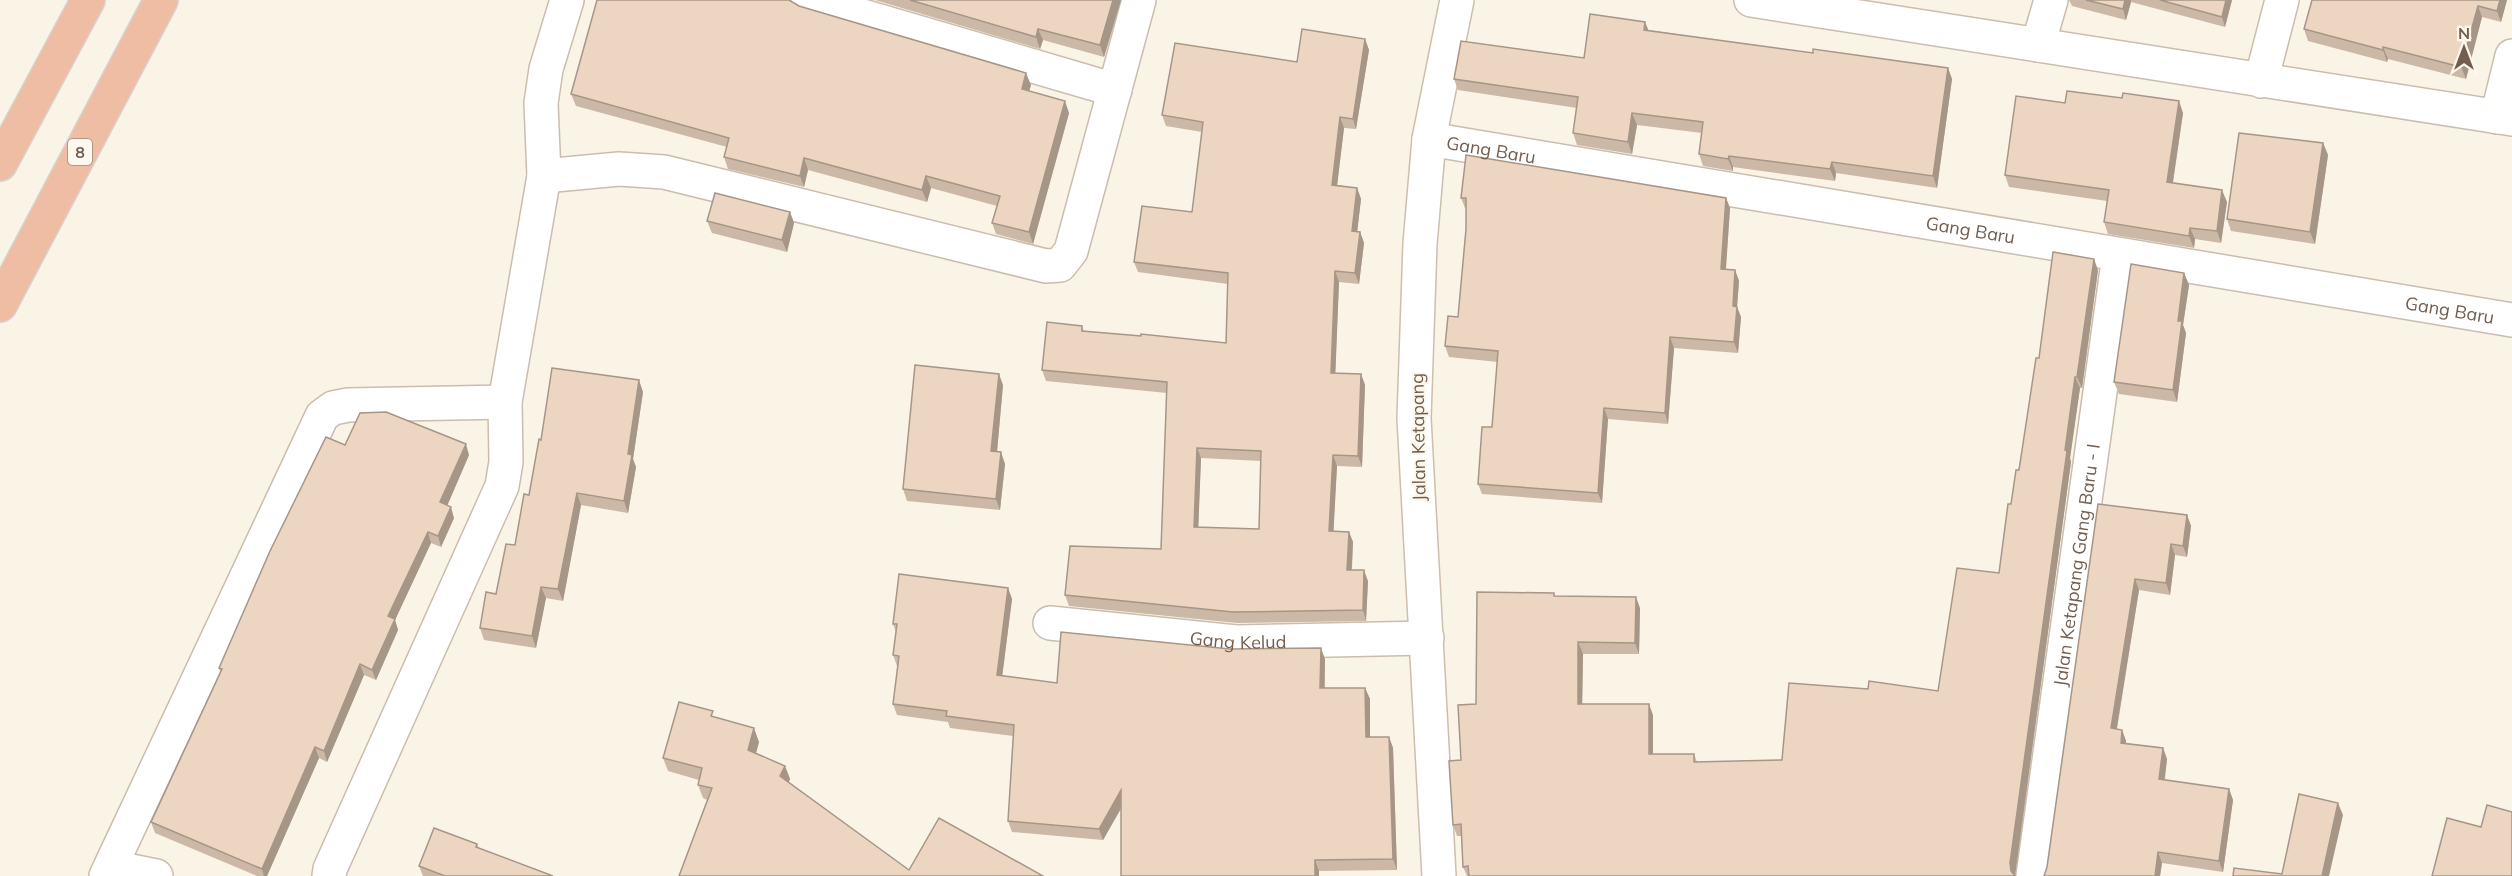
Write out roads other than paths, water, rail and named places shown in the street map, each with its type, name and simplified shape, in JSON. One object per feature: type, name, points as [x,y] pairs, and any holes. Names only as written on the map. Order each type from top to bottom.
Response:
[{"type":"highway","points":[[0,164],[88,0]]},
{"type":"highway","name":"8","points":[[0,305],[161,0]]},
{"type":"street","points":[[329,876],[330,869],[502,486],[506,462],[505,402],[544,176],[541,103],[546,69],[567,0]]},
{"type":"street","points":[[808,0],[1115,90]]},
{"type":"street","points":[[544,176],[619,169],[663,172],[1035,263],[1059,265],[1071,252],[1139,0]]},
{"type":"street","name":"Jalan Ketapang","points":[[1439,876],[1414,418],[1420,244],[1430,139],[1457,0]]},
{"type":"street","points":[[1751,0],[1867,9],[2038,45],[2504,118],[2512,56]]},
{"type":"street","points":[[2038,45],[2051,0]]},
{"type":"street","points":[[2261,81],[2282,0]]},
{"type":"street","name":"Gang Baru","points":[[1430,139],[2512,321]]},
{"type":"street","name":"Jalan Ketapang Gang Baru - I","points":[[2033,876],[2119,255]]},
{"type":"street","points":[[156,876],[108,871],[322,416],[333,408],[348,405],[505,402]]},
{"type":"street","name":"Gang Kelud","points":[[1050,623],[1236,642],[1427,638]]}]
